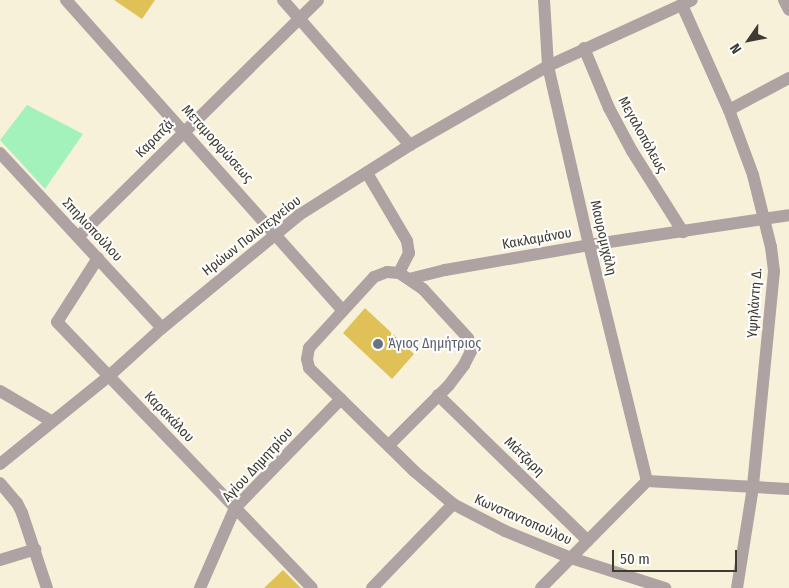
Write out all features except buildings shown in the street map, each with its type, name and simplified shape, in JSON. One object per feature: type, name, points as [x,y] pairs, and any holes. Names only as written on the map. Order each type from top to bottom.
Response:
[{"type":"street","name":"Μεταμορφώσεως","points":[[66,0],[277,234],[343,311]]},
{"type":"street","points":[[283,0],[410,145]]},
{"type":"street","name":"Καρατζά","points":[[78,237],[318,0]]},
{"type":"street","name":"Μαυρομιχάλη","points":[[544,0],[548,66],[589,246],[648,481]]},
{"type":"street","points":[[784,0],[789,10]]},
{"type":"street","name":"Ηρώων Πολυτεχνείου","points":[[0,464],[109,376],[162,328],[299,215],[410,145],[548,66],[681,3]]},
{"type":"street","name":"Υψηλάντη Δ.","points":[[681,3],[729,110],[753,175],[770,247],[774,281],[752,487],[737,588]]},
{"type":"street","name":"Μεγαλοπόλεως","points":[[584,48],[609,108],[632,151],[683,232]]},
{"type":"street","points":[[729,110],[789,78]]},
{"type":"street","name":"Σπηλιοπούλου","points":[[0,153],[162,328]]},
{"type":"street","points":[[367,173],[407,241],[409,253],[404,276]]},
{"type":"street","name":"Κακλαμάνου","points":[[404,276],[789,215]]},
{"type":"street","name":"Καρακάλου","points":[[98,258],[57,322],[312,588]]},
{"type":"street","points":[[388,272],[404,276],[423,289],[468,338],[471,351],[464,365],[438,395],[389,445],[309,368],[307,359],[309,348],[374,277],[388,272]]},
{"type":"street","points":[[0,391],[51,421]]},
{"type":"street","name":"Μάτζαρη","points":[[438,395],[588,541]]},
{"type":"street","name":"Αγίου Δημητρίου","points":[[200,588],[236,508],[340,399]]},
{"type":"street","name":"Κωνσταντοπούλου","points":[[389,445],[414,471],[453,504],[505,531],[571,558],[665,588]]},
{"type":"street","points":[[541,588],[648,481],[789,490]]},
{"type":"street","points":[[0,483],[17,503],[35,549],[47,588]]},
{"type":"street","points":[[372,588],[453,504]]},
{"type":"street","points":[[0,560],[35,549]]},
{"type":"green space","points":[[27,105],[83,134],[45,189],[0,140]]},
{"type":"place","name":"Άγιος Δημήτριος","points":[[378,344]]}]
